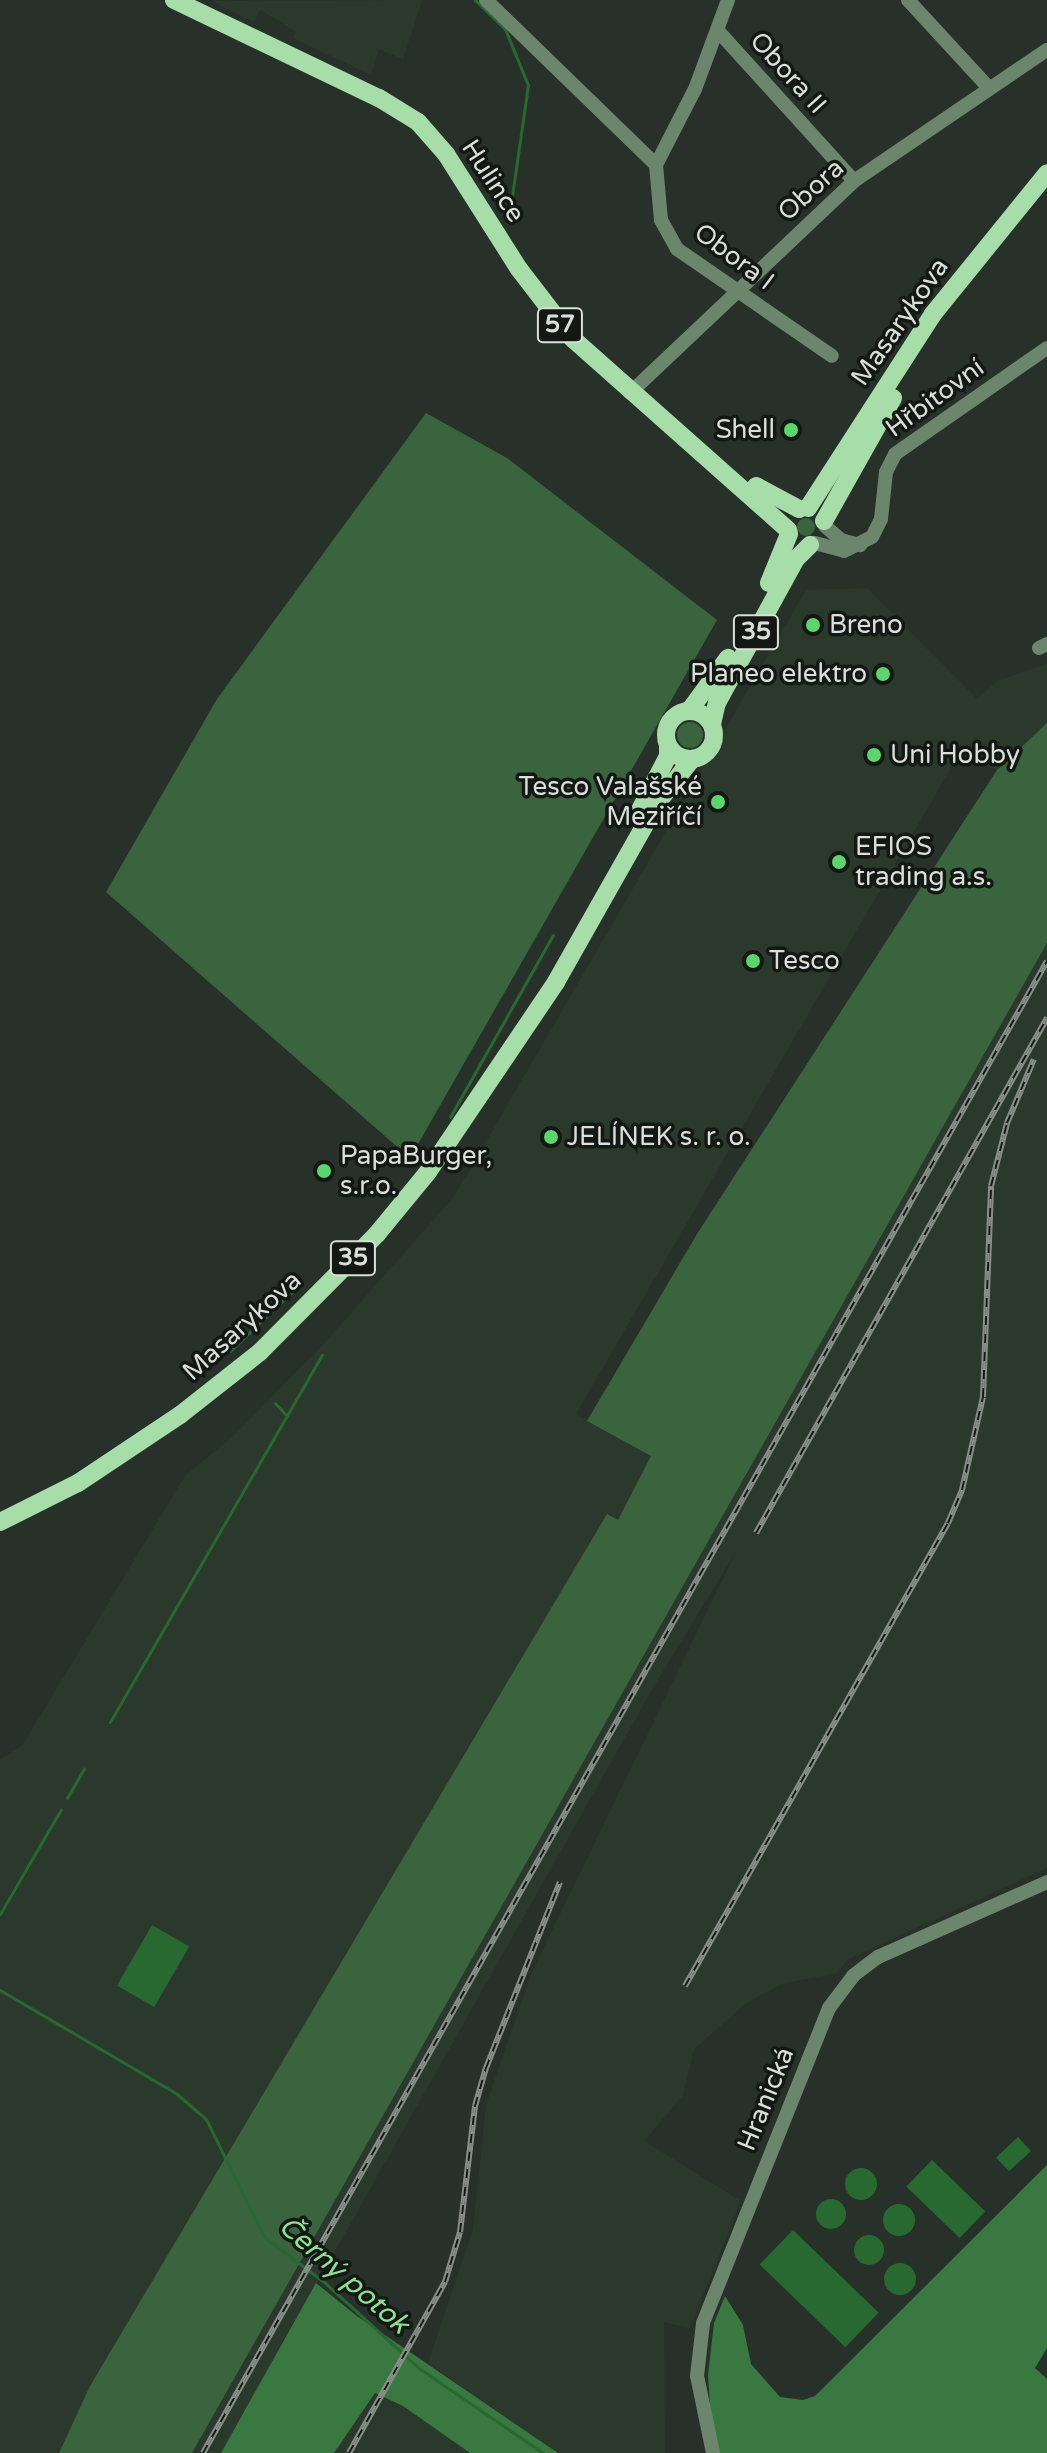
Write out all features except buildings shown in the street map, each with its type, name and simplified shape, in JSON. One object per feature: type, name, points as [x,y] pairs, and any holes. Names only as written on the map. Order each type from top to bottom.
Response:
[{"type":"main road","name":"Hulince","points":[[174,0],[379,98],[418,122],[446,154],[550,313],[630,393],[713,462],[788,532],[812,544]]},
{"type":"main road","name":"Masarykova","points":[[804,509],[908,352],[983,260],[1047,173]]},
{"type":"main road","name":"Masarykova","points":[[824,523],[917,360],[983,260],[1047,192]]},
{"type":"main road","name":"Hulince","points":[[713,462],[804,509],[824,523]]},
{"type":"main road","name":"35","points":[[788,532],[790,517],[804,509]]},
{"type":"main road","name":"35","points":[[812,544],[824,523]]},
{"type":"main road","name":"Masarykova","points":[[495,1071],[668,756],[670,722],[689,711],[719,674],[775,572],[788,532]]},
{"type":"main road","name":"Masarykova","points":[[0,1522],[124,1454],[260,1352],[386,1223],[428,1172],[556,982],[658,802],[692,759],[711,747],[717,703],[796,559],[812,544]]},
{"type":"main road","points":[[689,711],[703,714],[712,724]]},
{"type":"main road","points":[[668,745],[678,756],[692,759]]},
{"type":"street","points":[[486,0],[656,165],[719,32],[728,0]]},
{"type":"street","points":[[908,0],[989,88]]},
{"type":"street","name":"Obora II","points":[[719,32],[854,181]]},
{"type":"street","name":"Obora","points":[[630,393],[854,181],[1047,50]]},
{"type":"street","name":"Obora I","points":[[656,165],[661,220],[677,249],[832,356]]},
{"type":"street","name":"Hřbitovní","points":[[860,545],[879,526],[884,481],[895,454],[1047,348]]},
{"type":"street","points":[[824,523],[841,540],[860,545]]},
{"type":"street","points":[[812,544],[839,551],[860,545]]},
{"type":"street","name":"Hranická","points":[[713,2453],[697,2376],[703,2323],[833,2001],[854,1975],[878,1957],[1047,1882]]},
{"type":"shaded area","points":[[422,0],[403,59],[379,49],[371,75],[293,38],[296,31],[260,10],[254,22],[212,1]]},
{"type":"shaded area","points":[[426,413],[507,458],[717,620],[410,1158],[106,892],[217,699]]},
{"type":"shaded area","points":[[806,518],[815,527],[806,536],[797,527]]},
{"type":"shaded area","points":[[867,588],[977,699],[999,680],[1047,664],[1047,723],[997,770],[959,754],[576,1414],[651,1456],[618,1521],[607,1515],[90,2386],[59,2453],[0,2453],[0,1759],[22,1746],[185,1476],[230,1439],[320,1348],[454,1197],[806,590]]},
{"type":"shaded area","points":[[690,722],[699,726],[703,735],[699,744],[690,748],[681,744],[677,735],[681,726]]},
{"type":"shaded area","points":[[1047,723],[1047,943],[192,2453],[59,2453],[90,2386],[607,1514],[618,1520],[651,1456],[587,1421],[697,1234],[997,770]]},
{"type":"shaded area","points":[[1047,943],[1047,1868],[849,1959],[836,1973],[781,1984],[745,2004],[694,2049],[683,2095],[644,2141],[741,2201],[690,2328],[664,2322],[665,2453],[558,2453],[428,2363],[473,2230],[486,2105],[532,1972],[737,1550],[654,1686],[221,2453],[192,2453]]},
{"type":"shaded area","points":[[152,1925],[189,1946],[154,2007],[117,1986]]},
{"type":"shaded area","points":[[1018,2137],[1031,2151],[1009,2171],[996,2157]]},
{"type":"shaded area","points":[[932,2160],[985,2211],[960,2238],[906,2187]]},
{"type":"shaded area","points":[[1047,2165],[1047,2348],[1035,2368],[1047,2379],[1047,2453],[713,2453],[708,2375],[714,2323],[725,2296],[743,2325],[751,2364],[780,2397],[803,2400],[815,2396]]},
{"type":"shaded area","points":[[861,2168],[872,2173],[877,2184],[872,2195],[861,2200],[850,2195],[845,2184],[850,2173]]},
{"type":"shaded area","points":[[831,2199],[842,2203],[846,2214],[842,2225],[831,2229],[820,2225],[816,2214],[820,2203]]},
{"type":"shaded area","points":[[899,2204],[910,2209],[915,2220],[910,2231],[899,2236],[888,2231],[883,2220],[888,2209]]},
{"type":"shaded area","points":[[793,2230],[879,2313],[845,2347],[760,2265]]},
{"type":"shaded area","points":[[869,2235],[880,2239],[884,2250],[880,2261],[869,2265],[858,2261],[854,2250],[858,2239]]},
{"type":"shaded area","points":[[900,2263],[911,2268],[916,2279],[911,2290],[900,2295],[889,2290],[884,2279],[889,2268]]},
{"type":"shaded area","points":[[316,2283],[357,2316],[558,2453],[470,2453],[403,2406],[375,2393],[334,2453],[221,2453]]},
{"type":"shaded area","points":[[375,2393],[403,2406],[470,2453],[334,2453]]},
{"type":"waterway","points":[[475,0],[505,29],[528,85],[508,223]]},
{"type":"waterway","points":[[450,1117],[553,935]]},
{"type":"waterway","points":[[230,1351],[298,1286]]},
{"type":"waterway","points":[[110,1722],[322,1355]]},
{"type":"waterway","points":[[275,1403],[286,1415]]},
{"type":"waterway","points":[[67,1798],[84,1769]]},
{"type":"waterway","points":[[0,1914],[61,1809]]},
{"type":"waterway","name":"Černý potok","points":[[0,1990],[177,2094],[206,2119],[264,2237],[324,2282],[420,2369],[543,2453]]},
{"type":"railway","points":[[203,2453],[1047,961]]},
{"type":"railway","points":[[756,1533],[1047,1018]]},
{"type":"railway","points":[[685,1986],[948,1523],[962,1490],[983,1397],[991,1186],[1007,1123],[1034,1059]]},
{"type":"railway","points":[[349,2453],[445,2282],[460,2232],[475,2106],[486,2068],[560,1882]]},
{"type":"place","name":"Shell","points":[[791,430]]},
{"type":"place","name":"Breno","points":[[813,625]]},
{"type":"place","name":"Planeo elektro","points":[[883,674]]},
{"type":"place","name":"Uni Hobby","points":[[874,755]]},
{"type":"place","name":"Tesco Valašské Meziříčí","points":[[718,802]]},
{"type":"place","name":"EFIOS trading a.s.","points":[[839,862]]},
{"type":"place","name":"Tesco","points":[[753,961]]},
{"type":"place","name":"JELÍNEK s. r. o.","points":[[551,1137]]},
{"type":"place","name":"PapaBurger, s.r.o.","points":[[324,1171]]}]
